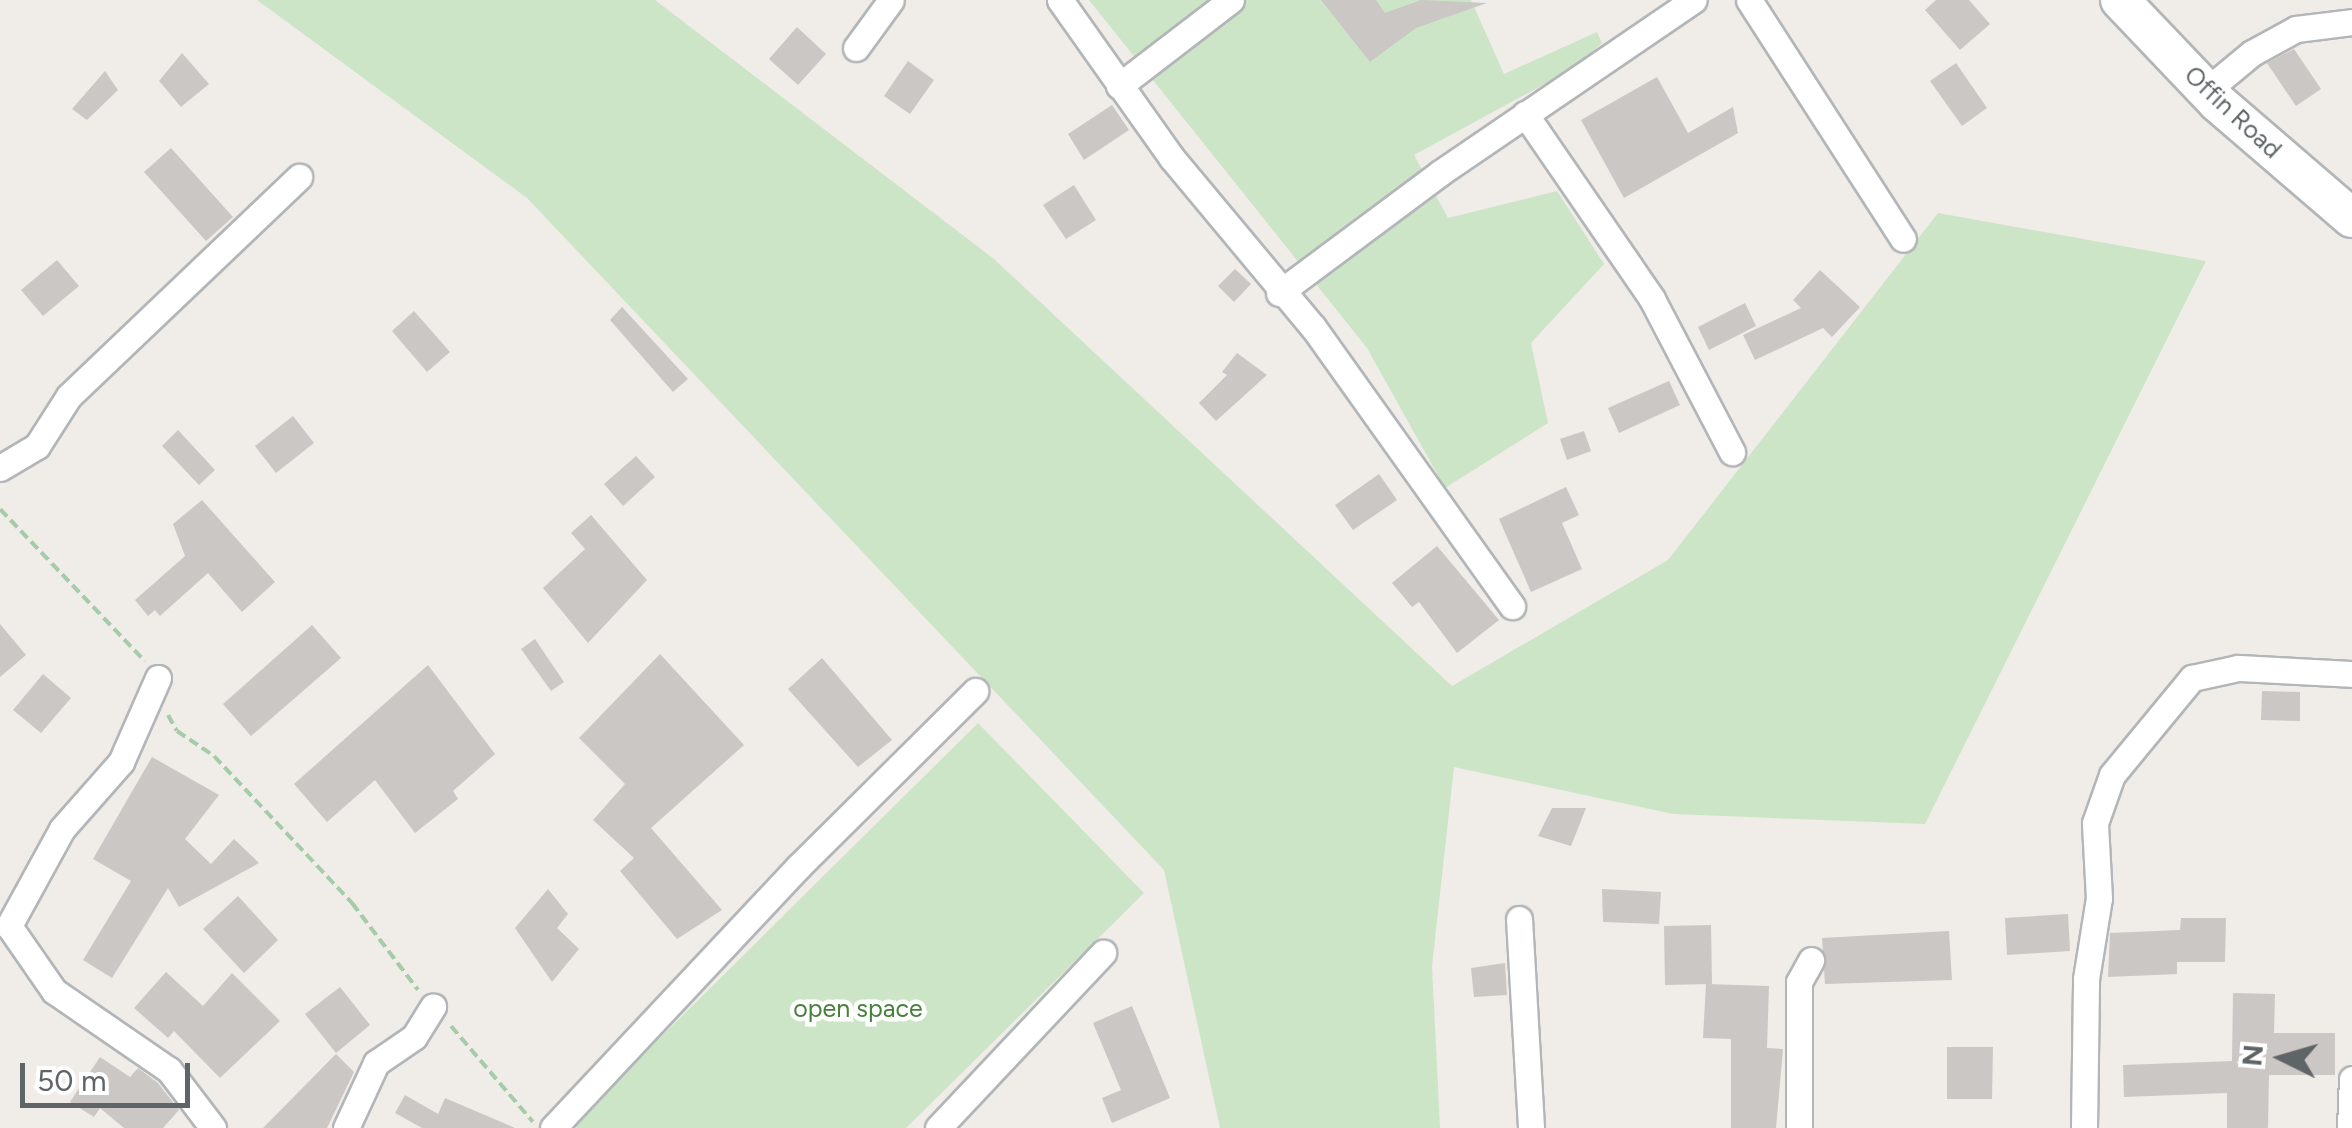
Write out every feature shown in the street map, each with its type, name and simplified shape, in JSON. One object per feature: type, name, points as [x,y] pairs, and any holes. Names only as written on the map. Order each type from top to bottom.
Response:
[{"type":"street","points":[[856,48],[891,0]]},
{"type":"street","points":[[1060,0],[1119,86],[1278,293],[1314,327],[1512,606]]},
{"type":"street","points":[[1119,86],[1232,0]]},
{"type":"street","points":[[1278,293],[1525,114],[1694,0]]},
{"type":"street","points":[[1749,0],[1903,239]]},
{"type":"street","name":"Offin Road","points":[[2120,0],[2206,91],[2352,218]]},
{"type":"street","points":[[2206,91],[2252,53],[2296,29],[2352,22]]},
{"type":"street","points":[[1525,114],[1652,299],[1732,452]]},
{"type":"street","points":[[0,468],[38,446],[69,396],[299,177]]},
{"type":"street","points":[[2084,1128],[2086,979],[2098,898],[2095,824],[2112,775],[2192,678],[2238,668],[2352,674]]},
{"type":"street","points":[[158,678],[121,762],[62,829],[9,926],[54,991],[169,1070],[213,1128]]},
{"type":"street","points":[[553,1128],[798,867],[975,691]]},
{"type":"street","points":[[1519,919],[1530,1128]]},
{"type":"street","points":[[938,1128],[1103,953]]},
{"type":"street","points":[[1799,1128],[1799,982],[1810,960]]},
{"type":"street","points":[[346,1128],[376,1063],[414,1037],[434,1007]]},
{"type":"street","points":[[2350,1128],[2352,1079]]},
{"type":"path","points":[[0,509],[158,678],[177,732],[214,756],[352,903],[380,947],[538,1128]]},
{"type":"green space","points":[[257,0],[655,0],[994,259],[1452,686],[1668,560],[1938,213],[2206,261],[1925,824],[1673,814],[1454,767],[1432,966],[1440,1128],[1220,1128],[1164,870],[527,198]]},
{"type":"green space","points":[[1089,0],[1471,0],[1504,74],[1597,32],[1602,43],[1574,68],[1414,155],[1448,218],[1557,191],[1604,264],[1531,343],[1548,423],[1445,488],[1367,348]]},
{"type":"green space","name":"open space","points":[[978,723],[1144,893],[906,1128],[577,1128],[573,1124]]},
{"type":"building","points":[[1321,0],[1376,0],[1385,13],[1421,0],[1487,3],[1416,28],[1370,62]]},
{"type":"building","points":[[1936,0],[1969,0],[1990,24],[1960,50],[1925,10]]},
{"type":"building","points":[[797,27],[826,54],[798,85],[769,59]]},
{"type":"building","points":[[2294,49],[2321,89],[2296,106],[2267,63]]},
{"type":"building","points":[[182,53],[209,84],[181,107],[159,81]]},
{"type":"building","points":[[908,61],[934,80],[910,114],[884,96]]},
{"type":"building","points":[[1956,63],[1987,108],[1962,126],[1930,81]]},
{"type":"building","points":[[105,71],[118,90],[87,120],[72,109]]},
{"type":"building","points":[[1657,77],[1688,133],[1733,107],[1738,133],[1624,198],[1581,120]]},
{"type":"building","points":[[1112,105],[1129,130],[1084,160],[1068,134]]},
{"type":"building","points":[[171,148],[233,217],[206,241],[144,172]]},
{"type":"building","points":[[1074,185],[1096,220],[1066,239],[1043,205]]},
{"type":"building","points":[[57,260],[79,286],[43,316],[21,290]]},
{"type":"building","points":[[1235,269],[1251,284],[1234,302],[1218,286]]},
{"type":"building","points":[[1820,270],[1860,307],[1832,337],[1823,328],[1755,360],[1743,335],[1801,308],[1793,300]]},
{"type":"building","points":[[1745,303],[1756,326],[1709,350],[1698,327]]},
{"type":"building","points":[[622,307],[688,379],[673,392],[610,320]]},
{"type":"building","points":[[414,311],[450,352],[427,372],[392,331]]},
{"type":"building","points":[[1237,353],[1267,375],[1216,421],[1199,403],[1227,375],[1222,372]]},
{"type":"building","points":[[1669,381],[1680,405],[1619,433],[1608,408]]},
{"type":"building","points":[[293,416],[314,443],[276,473],[255,446]]},
{"type":"building","points":[[178,430],[215,470],[199,485],[162,446]]},
{"type":"building","points":[[1584,431],[1591,451],[1567,460],[1560,439]]},
{"type":"building","points":[[636,456],[655,477],[623,506],[604,484]]},
{"type":"building","points":[[1379,474],[1397,500],[1353,530],[1335,505]]},
{"type":"building","points":[[1566,487],[1579,515],[1562,523],[1582,569],[1531,592],[1499,519]]},
{"type":"building","points":[[202,500],[275,582],[242,612],[208,573],[160,616],[155,610],[148,616],[135,600],[185,556],[173,524]]},
{"type":"building","points":[[591,515],[647,580],[588,643],[543,588],[585,549],[571,533]]},
{"type":"building","points":[[1437,546],[1499,620],[1457,653],[1419,602],[1412,607],[1392,583]]},
{"type":"building","points":[[0,624],[26,655],[0,677]]},
{"type":"building","points":[[312,625],[341,658],[251,736],[223,704]]},
{"type":"building","points":[[535,639],[564,682],[551,691],[521,649]]},
{"type":"building","points":[[660,654],[744,745],[651,828],[722,910],[677,939],[620,871],[634,858],[593,820],[625,784],[579,738]]},
{"type":"building","points":[[822,658],[892,740],[858,767],[788,689]]},
{"type":"building","points":[[428,665],[495,754],[453,791],[458,799],[415,833],[375,780],[327,822],[294,784]]},
{"type":"building","points":[[43,674],[71,698],[41,733],[13,710]]},
{"type":"building","points":[[2262,691],[2300,692],[2300,721],[2261,720]]},
{"type":"building","points":[[152,757],[219,795],[185,839],[211,864],[234,839],[259,863],[179,907],[168,888],[112,978],[83,960],[131,881],[93,859]]},
{"type":"building","points":[[1552,808],[1586,808],[1571,846],[1538,836]]},
{"type":"building","points":[[548,889],[568,914],[557,928],[579,949],[552,982],[515,928]]},
{"type":"building","points":[[1602,889],[1661,892],[1659,924],[1603,922]]},
{"type":"building","points":[[238,896],[278,940],[244,973],[203,929]]},
{"type":"building","points":[[2068,914],[2070,951],[2007,955],[2005,918]]},
{"type":"building","points":[[2181,918],[2226,918],[2225,962],[2177,962],[2177,974],[2108,977],[2110,933],[2180,930]]},
{"type":"building","points":[[1711,925],[1712,984],[1665,985],[1664,926]]},
{"type":"building","points":[[1949,931],[1952,980],[1825,984],[1822,938]]},
{"type":"building","points":[[1505,963],[1507,995],[1474,997],[1471,968]]},
{"type":"building","points":[[166,972],[203,1006],[232,973],[280,1021],[220,1078],[174,1031],[168,1038],[134,1008]]},
{"type":"building","points":[[1706,984],[1769,986],[1767,1048],[1783,1049],[1776,1128],[1731,1128],[1731,1039],[1703,1038]]},
{"type":"building","points":[[340,987],[370,1025],[336,1053],[305,1014]]},
{"type":"building","points":[[2233,993],[2275,994],[2274,1033],[2335,1033],[2335,1075],[2269,1075],[2268,1128],[2227,1128],[2227,1093],[2124,1097],[2123,1065],[2232,1061]]},
{"type":"building","points":[[1132,1006],[1170,1098],[1112,1123],[1102,1098],[1121,1090],[1093,1023]]},
{"type":"building","points":[[1947,1047],[1993,1047],[1992,1099],[1947,1099]]},
{"type":"building","points":[[336,1054],[354,1072],[327,1128],[263,1128]]},
{"type":"building","points":[[100,1057],[130,1077],[138,1068],[158,1083],[179,1110],[163,1128],[124,1128],[100,1108],[94,1117],[70,1102]]},
{"type":"building","points":[[405,1095],[438,1114],[445,1098],[515,1128],[422,1128],[395,1113]]}]
